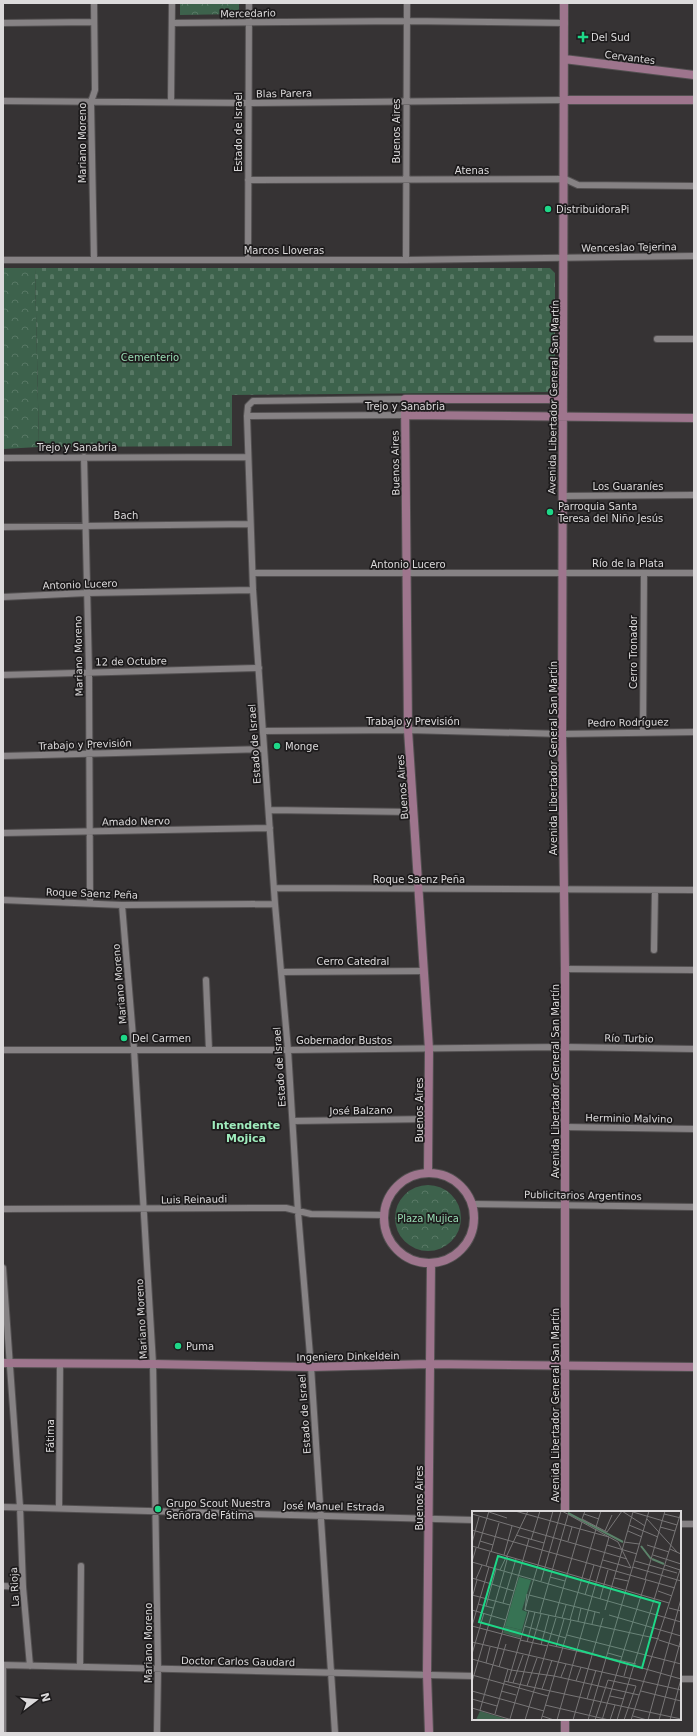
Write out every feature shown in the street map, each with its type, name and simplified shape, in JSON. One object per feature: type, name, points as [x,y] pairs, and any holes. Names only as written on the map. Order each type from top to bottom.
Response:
[{"type":"main road","name":"Avenida Libertador General San Martín","points":[[564,3],[565,180],[562,496],[562,734],[565,969],[565,1511]]},
{"type":"main road","name":"Cervantes","points":[[564,59],[694,75]]},
{"type":"main road","points":[[565,100],[694,100]]},
{"type":"main road","name":"Trejo y Sanabria","points":[[405,400],[563,399]]},
{"type":"main road","name":"Buenos Aires","points":[[405,400],[408,730],[429,1049],[428,1173]]},
{"type":"main road","name":"Trejo y Sanabria","points":[[405,415],[694,418]]},
{"type":"main road","points":[[428,1173],[442,1175],[455,1181],[466,1191],[472,1204],[474,1216],[473,1228],[466,1244],[453,1256],[443,1261],[431,1263],[416,1261],[403,1254],[392,1244],[386,1230],[384,1215],[387,1202],[394,1190],[403,1181],[415,1175],[428,1173]]},
{"type":"main road","name":"Buenos Aires","points":[[429,1733],[427,1674],[431,1263]]},
{"type":"main road","name":"Ingeniero Dinkeldein","points":[[7,1363],[311,1367],[430,1364],[694,1367]]},
{"type":"main road","points":[[565,1733],[566,1720]]},
{"type":"street","name":"Mariano Moreno","points":[[94,3],[96,90],[91,102],[94,259]]},
{"type":"street","points":[[171,102],[172,3]]},
{"type":"street","name":"Estado de Israel","points":[[248,260],[249,3]]},
{"type":"street","name":"Buenos Aires","points":[[406,260],[407,3]]},
{"type":"street","name":"Mercedario","points":[[172,23],[407,21],[565,23]]},
{"type":"street","points":[[3,22],[94,22]]},
{"type":"street","name":"Blas Parera","points":[[3,101],[248,103],[565,100]]},
{"type":"street","name":"Atenas","points":[[248,180],[565,180],[578,185],[694,186]]},
{"type":"street","name":"Wenceslao Tejerina","points":[[564,258],[694,256]]},
{"type":"street","name":"Marcos Lloveras","points":[[3,260],[406,260],[564,258]]},
{"type":"street","points":[[657,339],[694,339]]},
{"type":"street","name":"Trejo y Sanabria","points":[[253,401],[405,400]]},
{"type":"street","name":"Estado de Israel","points":[[253,401],[248,406],[247,416],[253,590],[275,904],[282,972],[298,1212],[311,1367],[335,1733]]},
{"type":"street","name":"Trejo y Sanabria","points":[[247,416],[405,415]]},
{"type":"street","name":"Mariano Moreno","points":[[84,457],[89,672],[90,903]]},
{"type":"street","name":"Trejo y Sanabria","points":[[3,458],[248,458]]},
{"type":"street","name":"Los Guaraníes","points":[[562,496],[694,495]]},
{"type":"street","name":"Bach","points":[[3,527],[250,524]]},
{"type":"street","name":"Cerro Tronador","points":[[643,732],[644,573]]},
{"type":"street","name":"Río de la Plata","points":[[563,574],[694,573]]},
{"type":"street","name":"Antonio Lucero","points":[[253,574],[563,574]]},
{"type":"street","name":"Antonio Lucero","points":[[3,597],[87,593],[253,590]]},
{"type":"street","name":"12 de Octubre","points":[[3,675],[259,668]]},
{"type":"street","name":"Trabajo y Previsión","points":[[263,731],[408,730],[562,734]]},
{"type":"street","name":"Pedro Rodríguez","points":[[562,734],[694,732]]},
{"type":"street","name":"Trabajo y Previsión","points":[[3,756],[264,749]]},
{"type":"street","points":[[269,810],[413,812]]},
{"type":"street","name":"Amado Nervo","points":[[3,833],[270,828]]},
{"type":"street","name":"Roque Saenz Peña","points":[[275,888],[418,888],[563,891],[694,890]]},
{"type":"street","points":[[654,950],[655,890]]},
{"type":"street","name":"Roque Saenz Peña","points":[[3,900],[122,905],[275,904]]},
{"type":"street","name":"Mariano Moreno","points":[[122,905],[134,1050],[153,1364],[157,1512],[157,1733]]},
{"type":"street","points":[[565,969],[694,970]]},
{"type":"street","name":"Cerro Catedral","points":[[282,972],[424,971]]},
{"type":"street","points":[[206,980],[209,1050]]},
{"type":"street","name":"Gobernador Bustos","points":[[3,1050],[288,1050],[564,1047]]},
{"type":"street","name":"Río Turbio","points":[[564,1047],[694,1049]]},
{"type":"street","name":"José Balzano","points":[[293,1121],[429,1119]]},
{"type":"street","name":"Herminio Malvino","points":[[565,1127],[694,1129]]},
{"type":"street","name":"Publicitarios Argentinos","points":[[472,1204],[565,1204],[694,1207]]},
{"type":"street","name":"Luis Reinaudi","points":[[3,1209],[286,1208],[311,1214],[384,1215]]},
{"type":"street","name":"La Rioja","points":[[3,1268],[7,1363],[20,1507],[23,1587],[30,1666]]},
{"type":"street","name":"Fátima","points":[[59,1508],[60,1364]]},
{"type":"street","name":"José Manuel Estrada","points":[[3,1507],[472,1520]]},
{"type":"street","points":[[681,1524],[694,1524]]},
{"type":"street","points":[[80,1667],[81,1566]]},
{"type":"street","points":[[3,1586],[23,1587]]},
{"type":"street","points":[[3,1665],[4,1733]]},
{"type":"street","name":"Doctor Carlos Gaudard","points":[[3,1665],[472,1676]]},
{"type":"street","points":[[681,1679],[694,1679]]},
{"type":"green space","points":[[180,3],[239,3],[239,14],[180,15]]},
{"type":"green space","points":[[3,268],[35,268],[39,447],[3,449]]},
{"type":"green space","name":"Cementerio","points":[[35,268],[550,268],[555,273],[555,392],[232,395],[232,446],[39,447]]},
{"type":"green space","name":"Plaza Mujica","points":[[428,1185],[441,1188],[451,1195],[458,1205],[461,1218],[458,1231],[451,1241],[441,1248],[428,1251],[415,1248],[405,1241],[398,1231],[395,1218],[398,1205],[405,1195],[415,1188]]},
{"type":"place","name":"Del Sud","points":[[583,37]]},
{"type":"place","name":"DistribuidoraPi","points":[[548,209]]},
{"type":"place","name":"Parroquia Santa Teresa del Niño Jesús","points":[[550,512]]},
{"type":"place","name":"Monge","points":[[277,746]]},
{"type":"place","name":"Del Carmen","points":[[124,1038]]},
{"type":"place","name":"Puma","points":[[178,1346]]},
{"type":"place","name":"Grupo Scout Nuestra Señora de Fátima","points":[[158,1509]]},
{"type":"district","name":"Intendente Mojica","points":[[246,1131]]}]
